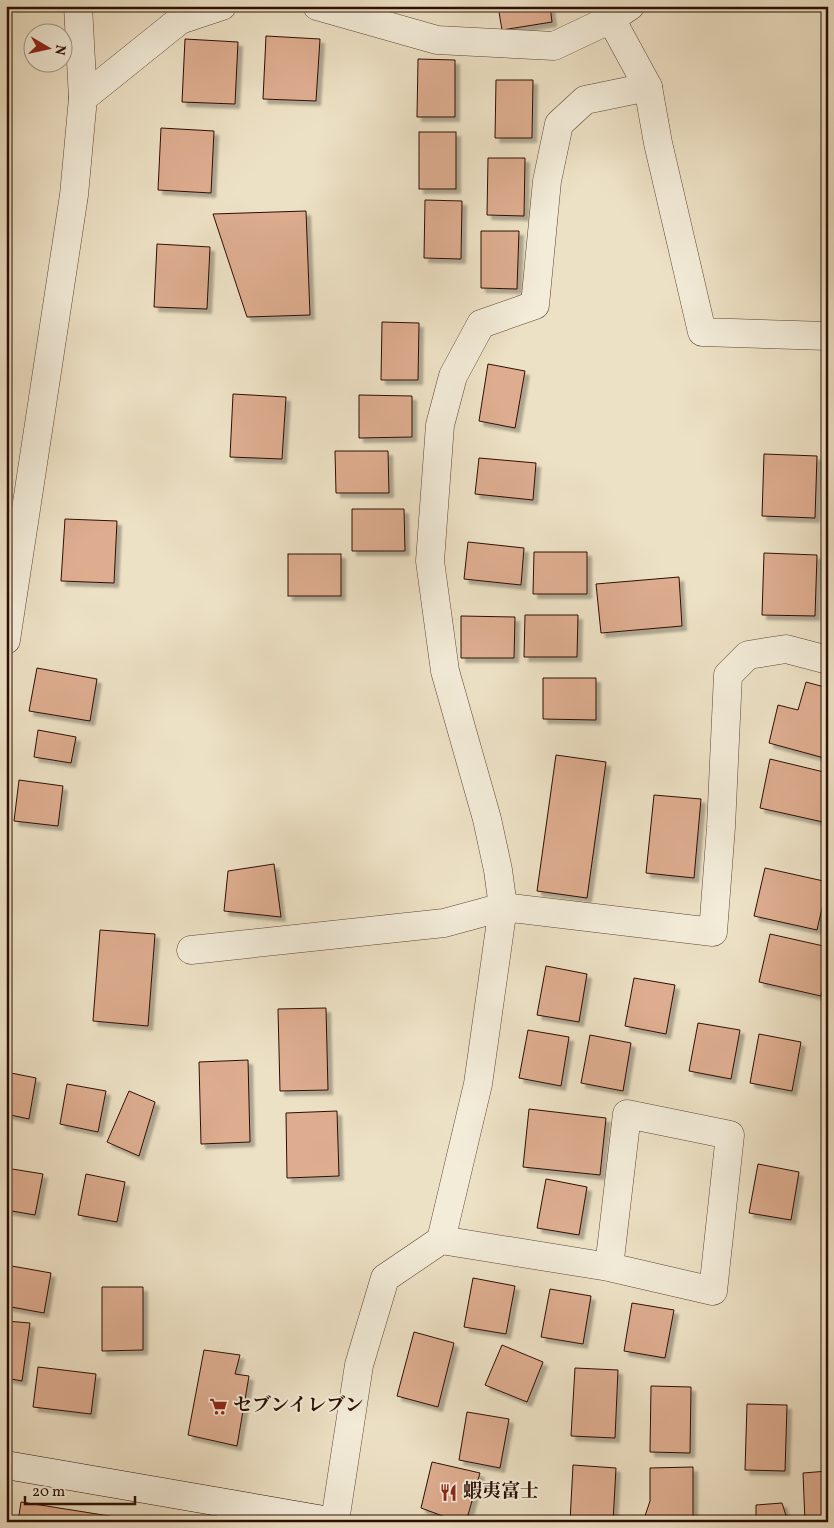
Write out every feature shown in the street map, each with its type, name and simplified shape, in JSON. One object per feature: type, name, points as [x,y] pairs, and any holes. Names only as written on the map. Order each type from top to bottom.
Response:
[{"type":"street","points":[[6,640],[74,195],[83,98],[78,6]]},
{"type":"street","points":[[83,98],[180,20],[222,6]]},
{"type":"street","points":[[317,6],[437,40],[554,46],[621,13],[648,87],[658,142],[702,332],[828,336]]},
{"type":"street","points":[[7,1471],[335,1522],[359,1365],[385,1278],[441,1240],[478,1084],[503,907],[498,870],[487,820],[445,671],[431,570],[440,425],[452,376],[480,324],[535,305],[547,182],[560,124],[586,100],[648,87]]},
{"type":"street","points":[[191,950],[444,922],[503,907],[713,932],[721,827],[728,675],[748,655],[786,649],[828,660]]},
{"type":"street","points":[[441,1240],[609,1267],[713,1291],[730,1135],[627,1114],[609,1267]]},
{"type":"building","points":[[498,6],[550,6],[552,22],[502,30]]},
{"type":"building","points":[[266,36],[320,39],[316,101],[263,99]]},
{"type":"building","points":[[185,39],[238,42],[235,104],[182,102]]},
{"type":"building","points":[[418,59],[455,60],[455,117],[417,117]]},
{"type":"building","points":[[496,80],[533,80],[532,138],[495,138]]},
{"type":"building","points":[[161,128],[214,131],[211,193],[158,190]]},
{"type":"building","points":[[419,132],[456,132],[456,189],[419,189]]},
{"type":"building","points":[[488,158],[525,158],[524,216],[487,215]]},
{"type":"building","points":[[425,200],[462,201],[461,259],[424,258]]},
{"type":"building","points":[[306,211],[310,315],[247,317],[213,214]]},
{"type":"building","points":[[481,231],[519,231],[517,289],[481,288]]},
{"type":"building","points":[[157,244],[210,247],[207,309],[154,307]]},
{"type":"building","points":[[382,322],[419,323],[418,380],[381,380]]},
{"type":"building","points":[[488,364],[525,371],[515,428],[479,421]]},
{"type":"building","points":[[233,394],[286,397],[282,459],[230,457]]},
{"type":"building","points":[[359,395],[412,396],[412,437],[359,438]]},
{"type":"building","points":[[335,451],[388,451],[389,493],[336,493]]},
{"type":"building","points":[[764,454],[817,456],[815,518],[762,516]]},
{"type":"building","points":[[479,458],[536,463],[533,500],[475,494]]},
{"type":"building","points":[[352,509],[404,509],[405,551],[352,551]]},
{"type":"building","points":[[65,519],[117,521],[114,583],[61,581]]},
{"type":"building","points":[[468,542],[524,548],[521,585],[464,579]]},
{"type":"building","points":[[534,552],[587,552],[587,594],[533,594]]},
{"type":"building","points":[[764,553],[817,555],[815,616],[762,615]]},
{"type":"building","points":[[288,554],[341,554],[341,596],[288,596]]},
{"type":"building","points":[[679,577],[682,626],[601,633],[596,584]]},
{"type":"building","points":[[525,615],[578,615],[577,657],[524,657]]},
{"type":"building","points":[[461,616],[515,617],[514,658],[461,658]]},
{"type":"building","points":[[37,668],[97,679],[90,721],[29,711]]},
{"type":"building","points":[[543,678],[596,678],[596,720],[543,719]]},
{"type":"building","points":[[806,682],[828,688],[828,759],[769,743],[778,705],[798,710]]},
{"type":"building","points":[[38,730],[76,737],[71,763],[34,757]]},
{"type":"building","points":[[556,755],[606,762],[587,898],[537,891]]},
{"type":"building","points":[[770,759],[828,773],[828,798],[823,822],[760,808]]},
{"type":"building","points":[[19,780],[63,786],[58,826],[14,821]]},
{"type":"building","points":[[654,795],[701,799],[694,878],[646,873]]},
{"type":"building","points":[[274,864],[281,917],[224,911],[228,871]]},
{"type":"building","points":[[765,868],[828,882],[817,930],[754,916]]},
{"type":"building","points":[[100,930],[155,934],[148,1026],[93,1021]]},
{"type":"building","points":[[770,934],[828,947],[828,969],[821,996],[759,982]]},
{"type":"building","points":[[546,966],[587,974],[579,1022],[537,1015]]},
{"type":"building","points":[[634,978],[675,985],[666,1034],[625,1026]]},
{"type":"building","points":[[326,1008],[328,1090],[280,1091],[278,1009]]},
{"type":"building","points":[[698,1023],[740,1030],[731,1079],[689,1071]]},
{"type":"building","points":[[528,1030],[569,1037],[561,1086],[519,1078]]},
{"type":"building","points":[[759,1034],[801,1042],[792,1091],[750,1083]]},
{"type":"building","points":[[590,1035],[631,1043],[623,1091],[581,1083]]},
{"type":"building","points":[[248,1060],[250,1142],[201,1144],[199,1062]]},
{"type":"building","points":[[6,1072],[36,1078],[29,1119],[6,1114]]},
{"type":"building","points":[[67,1084],[106,1091],[98,1132],[60,1124]]},
{"type":"building","points":[[129,1091],[155,1102],[139,1156],[107,1142]]},
{"type":"building","points":[[529,1109],[606,1118],[600,1175],[523,1167]]},
{"type":"building","points":[[337,1111],[339,1176],[287,1178],[286,1113]]},
{"type":"building","points":[[758,1164],[799,1172],[791,1220],[749,1213]]},
{"type":"building","points":[[6,1168],[43,1174],[35,1215],[6,1210]]},
{"type":"building","points":[[86,1174],[125,1182],[117,1222],[78,1215]]},
{"type":"building","points":[[546,1179],[587,1187],[579,1235],[537,1228]]},
{"type":"building","points":[[6,1265],[51,1273],[44,1313],[6,1306]]},
{"type":"building","points":[[473,1278],[515,1286],[506,1334],[464,1327]]},
{"type":"building","points":[[102,1287],[143,1287],[143,1350],[102,1351]]},
{"type":"building","points":[[550,1289],[591,1296],[583,1344],[541,1337]]},
{"type":"building","points":[[632,1303],[674,1310],[665,1358],[624,1351]]},
{"type":"building","points":[[6,1321],[30,1323],[22,1381],[6,1378]]},
{"type":"building","points":[[414,1332],[454,1343],[438,1407],[397,1396]]},
{"type":"building","points":[[502,1345],[543,1362],[527,1402],[485,1385]]},
{"type":"building","points":[[204,1350],[240,1355],[235,1374],[249,1376],[237,1446],[188,1435]]},
{"type":"building","points":[[38,1367],[96,1374],[91,1414],[33,1407]]},
{"type":"building","points":[[575,1368],[618,1370],[615,1438],[571,1436]]},
{"type":"building","points":[[651,1386],[691,1387],[690,1453],[650,1452]]},
{"type":"building","points":[[747,1404],[787,1405],[785,1471],[745,1470]]},
{"type":"building","points":[[467,1412],[509,1419],[500,1468],[459,1460]]},
{"type":"building","points":[[432,1462],[480,1473],[466,1522],[459,1522],[421,1508]]},
{"type":"building","points":[[573,1465],[616,1468],[613,1522],[570,1522]]},
{"type":"building","points":[[693,1467],[693,1519],[644,1519],[650,1501],[650,1468]]},
{"type":"building","points":[[828,1471],[828,1522],[805,1522],[803,1473]]},
{"type":"building","points":[[21,1502],[135,1520],[135,1522],[18,1522]]},
{"type":"building","points":[[782,1503],[788,1522],[756,1522],[756,1505]]},
{"type":"waterway","points":[[828,1140],[828,1217]]},
{"type":"place","name":"セブンイレブン","points":[[219,1406]]},
{"type":"place","name":"蝦夷富士","points":[[449,1492]]}]
